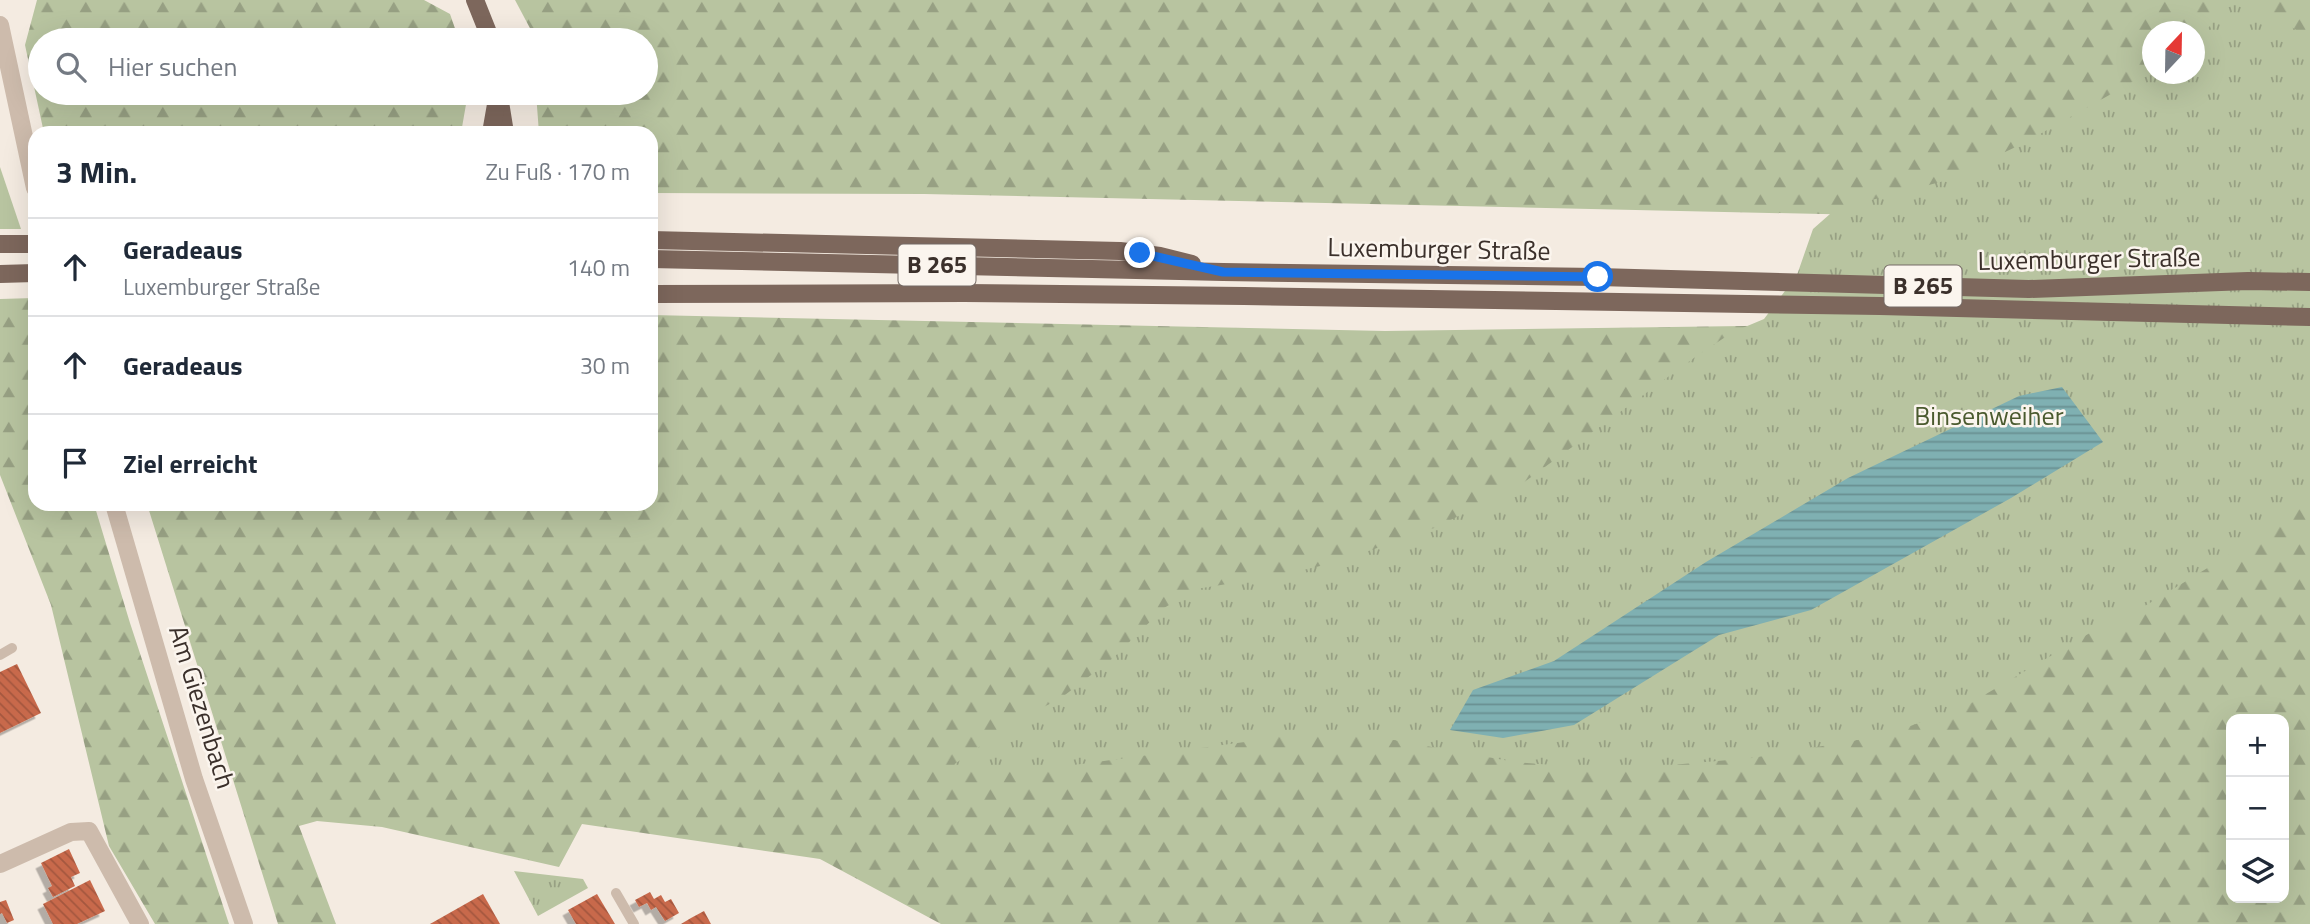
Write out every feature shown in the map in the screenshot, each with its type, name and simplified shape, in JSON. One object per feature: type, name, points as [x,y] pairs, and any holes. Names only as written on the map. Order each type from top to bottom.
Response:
[{"type":"main road","points":[[475,0],[486,28]]},
{"type":"main road","points":[[492,126],[496,105]]},
{"type":"main road","points":[[500,105],[504,126]]},
{"type":"main road","points":[[658,240],[1120,251],[1160,256],[1223,272]]},
{"type":"main road","points":[[0,244],[28,244]]},
{"type":"main road","name":"Luxemburger Straße","points":[[658,259],[1223,272],[1598,277],[2029,289],[2248,281],[2310,282]]},
{"type":"main road","points":[[0,274],[28,273]]},
{"type":"main road","points":[[0,285],[28,284]]},
{"type":"main road","points":[[658,289],[681,295]]},
{"type":"main road","name":"Luxemburger Straße","points":[[681,295],[977,293],[1880,306],[2310,317]]},
{"type":"main road","name":"B 265","points":[[658,294],[681,295]]},
{"type":"street","points":[[0,25],[28,155]]},
{"type":"street","name":"Am Giezenbach","points":[[116,511],[194,779],[244,924]]},
{"type":"street","points":[[0,864],[71,832],[89,831],[140,924]]},
{"type":"lane","points":[[0,655],[12,648]]},
{"type":"lane","points":[[616,893],[634,924]]},
{"type":"green space","points":[[37,0],[424,0],[450,14],[455,28],[30,28]]},
{"type":"green space","points":[[515,0],[2310,0],[2310,225],[924,194],[658,193],[658,126],[538,126],[537,105],[658,105],[658,28],[530,28]]},
{"type":"green space","name":"Binsenweiher","points":[[2225,0],[2245,0],[2310,38],[2310,500],[2234,552],[2103,632],[2100,627],[1964,707],[1882,736],[1752,758],[1648,767],[1575,767],[1515,762],[1371,736],[1296,731],[1267,739],[1052,768],[946,770],[1015,722],[1061,698],[1112,659],[1164,608],[1196,589],[1282,575],[1337,562],[1437,527],[1523,483],[1698,355],[1733,332],[1764,319],[1797,275],[1813,229],[1830,214],[1944,181],[2024,143],[2142,77],[2142,84],[2205,84],[2205,31]]},
{"type":"green space","points":[[28,34],[28,59],[25,45]]},
{"type":"green space","points":[[38,105],[466,105],[462,126],[42,126]]},
{"type":"green space","points":[[0,167],[21,229],[0,229]]},
{"type":"green space","points":[[28,298],[28,511],[96,511],[229,924],[155,924],[109,846],[51,605],[0,475],[0,299]]},
{"type":"green space","points":[[658,315],[1385,331],[1811,325],[2310,339],[2310,924],[941,924],[820,859],[582,824],[559,867],[382,827],[317,821],[299,826],[336,924],[278,924],[149,511],[658,511]]},
{"type":"green space","points":[[514,871],[583,879],[588,888],[538,916]]},
{"type":"water","name":"Binsenweiher","points":[[2062,387],[2103,442],[2011,498],[1811,610],[1719,635],[1574,725],[1503,738],[1450,730],[1473,690],[1554,661],[1706,562],[1848,478],[2019,396]]},
{"type":"building","points":[[17,664],[41,713],[0,733],[0,672]]},
{"type":"building","points":[[69,849],[80,873],[71,877],[75,886],[53,897],[48,888],[52,886],[41,863]]},
{"type":"building","points":[[90,880],[105,911],[77,924],[53,924],[43,904]]},
{"type":"building","points":[[650,892],[654,899],[661,895],[665,902],[671,899],[679,913],[665,921],[656,907],[651,910],[647,903],[639,907],[635,900]]},
{"type":"building","points":[[483,894],[500,924],[430,924]]},
{"type":"building","points":[[597,894],[615,924],[576,924],[568,910]]},
{"type":"building","points":[[6,900],[14,920],[7,923],[2,913],[0,914],[0,902]]},
{"type":"building","points":[[704,911],[711,924],[681,924],[691,918]]},
{"type":"route","points":[[1140,253],[1223,272],[1598,277]]}]
